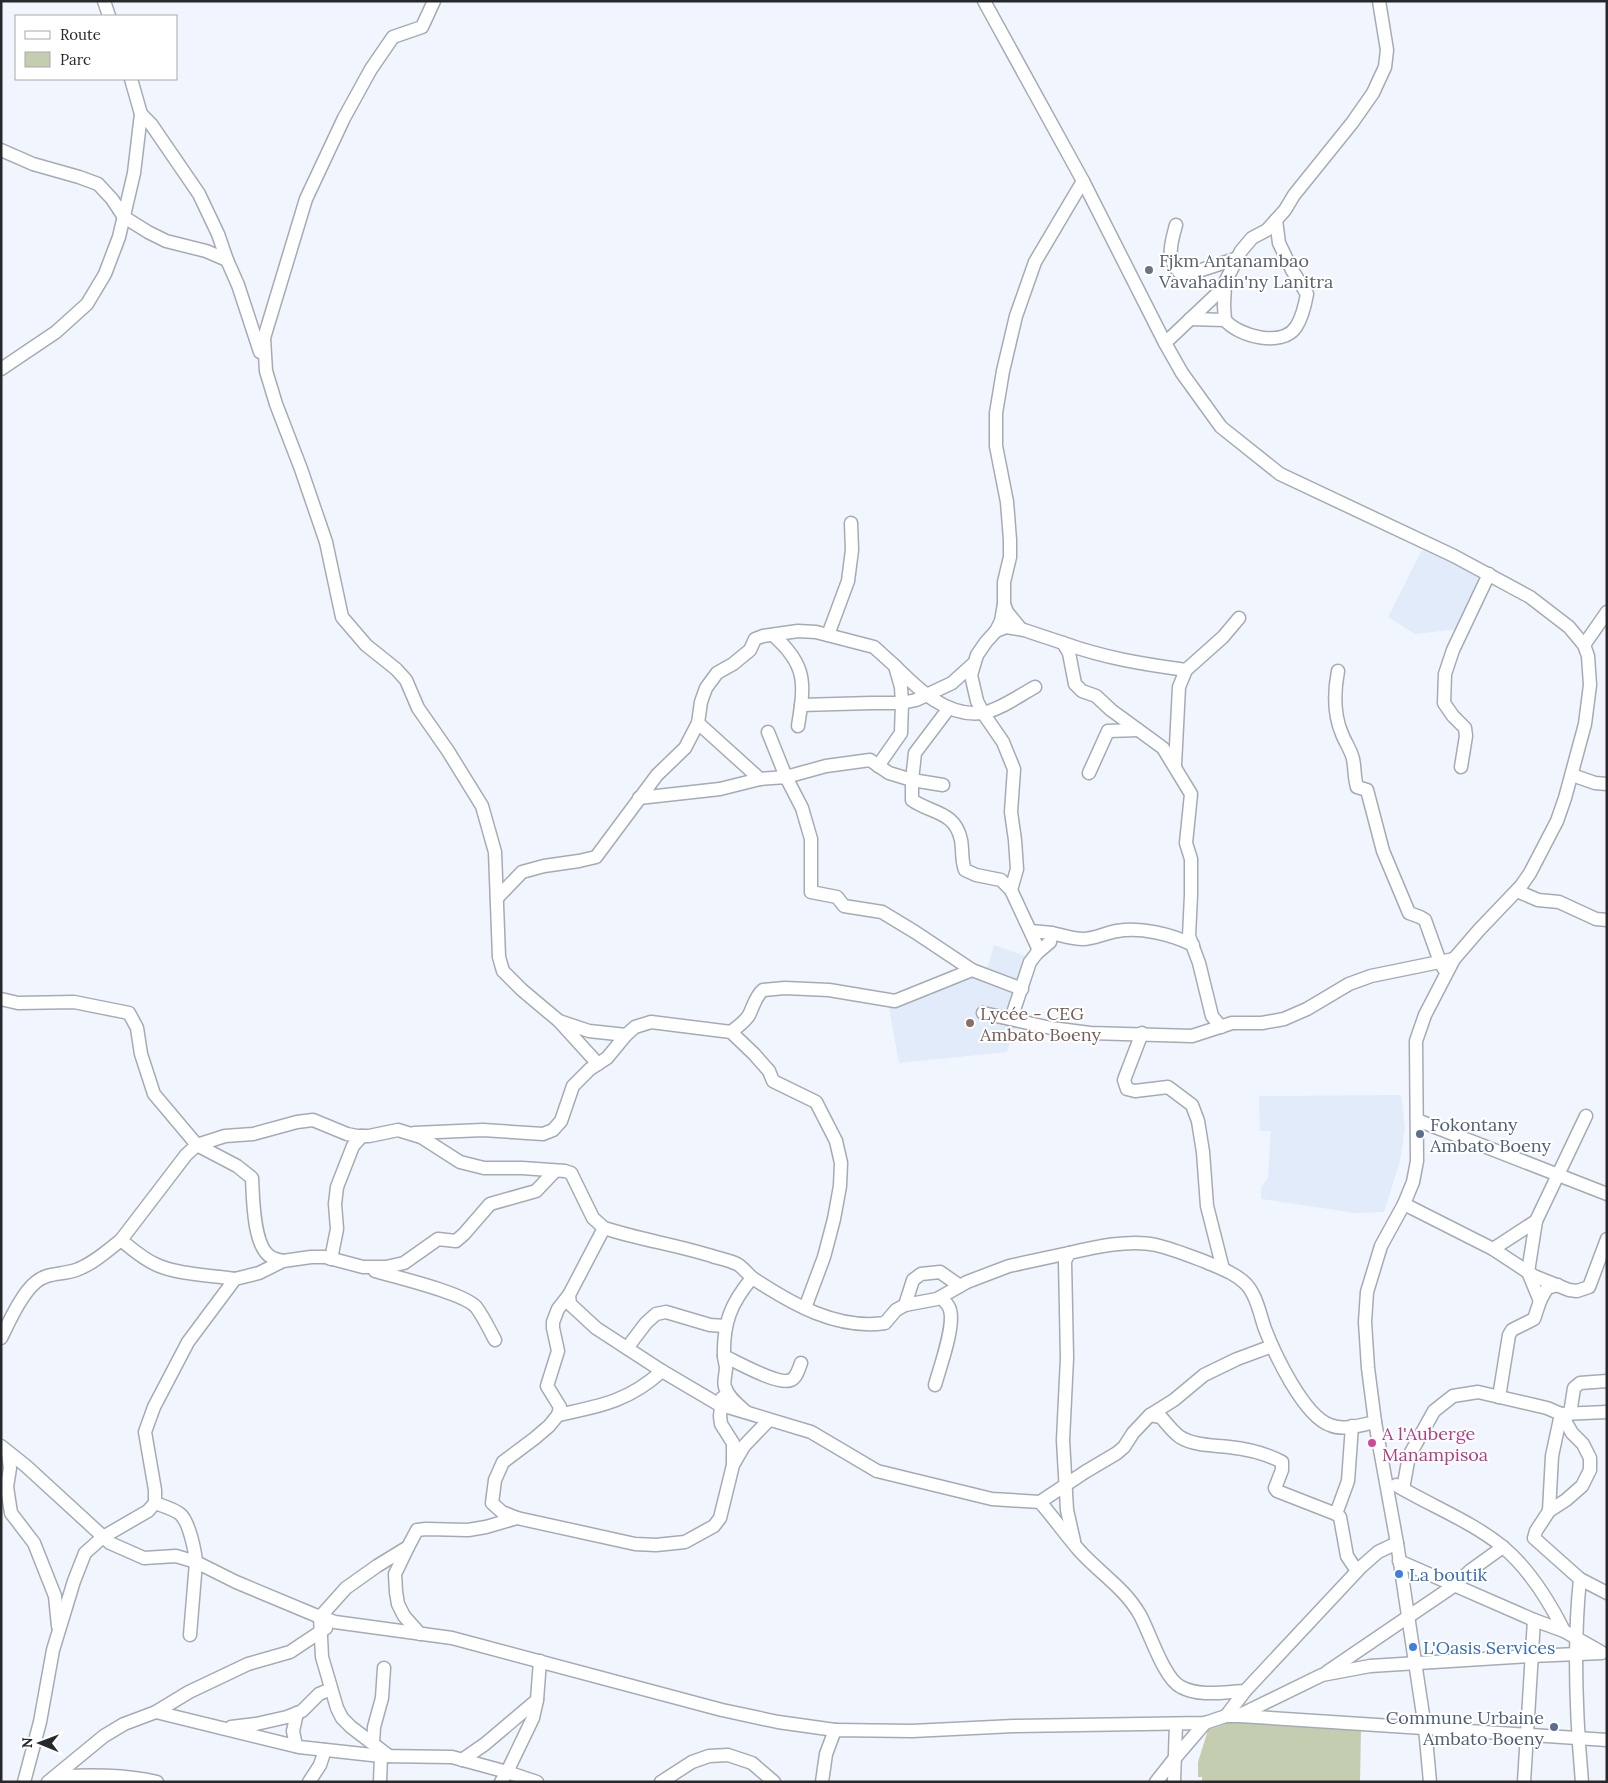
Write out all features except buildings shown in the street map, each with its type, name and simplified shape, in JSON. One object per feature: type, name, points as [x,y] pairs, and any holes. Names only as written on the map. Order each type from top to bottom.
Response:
[{"type":"street","points":[[104,1],[109,15]]},
{"type":"street","points":[[266,371],[264,338],[306,199],[344,118],[371,69],[394,37],[422,27],[434,1]]},
{"type":"street","points":[[984,1],[1083,181],[1165,343],[1182,373],[1221,426],[1280,474],[1370,515],[1489,574],[1530,597],[1569,627],[1584,645],[1588,656],[1590,685],[1585,724],[1572,775],[1557,821],[1530,873],[1517,891],[1479,930],[1454,960],[1444,968],[1416,1041],[1417,1161],[1413,1182],[1404,1204],[1381,1246],[1367,1292],[1365,1322],[1368,1368],[1409,1617],[1425,1728],[1430,1782]]},
{"type":"street","points":[[1165,343],[1221,290],[1241,251],[1252,238],[1268,230],[1373,93],[1385,67],[1387,50],[1379,1]]},
{"type":"street","points":[[1,370],[56,332],[87,304],[105,274],[119,237],[134,173],[141,114],[131,80]]},
{"type":"street","points":[[141,114],[151,124],[199,194],[218,234],[238,285],[326,542],[342,617],[366,645],[396,669],[406,680],[418,708],[448,751],[482,806],[495,852],[499,957],[503,971],[522,990],[559,1021],[586,1048],[598,1064]]},
{"type":"street","points":[[1,150],[33,164],[98,184],[112,199],[124,217],[166,241],[206,250],[227,260]]},
{"type":"street","points":[[1011,890],[1017,869],[1011,812],[1014,769],[1003,742],[977,702],[971,675],[976,655],[996,631],[1001,621],[1004,604],[1004,582],[1010,557],[1007,502],[996,446],[996,413],[1003,371],[1016,316],[1035,262],[1083,181]]},
{"type":"street","points":[[1225,282],[1224,306],[1226,320],[1232,328],[1248,335],[1271,338],[1284,336],[1295,329],[1307,294],[1292,270],[1279,243],[1276,220]]},
{"type":"street","points":[[1176,225],[1169,253],[1172,265],[1179,272],[1192,272],[1238,258]]},
{"type":"street","points":[[1190,319],[1226,320]]},
{"type":"street","points":[[828,636],[848,581],[852,550],[851,523]]},
{"type":"street","points":[[1461,767],[1466,736],[1465,728],[1444,703],[1445,674],[1453,650],[1489,574]]},
{"type":"street","points":[[1004,604],[1007,612],[1021,629]]},
{"type":"street","points":[[1584,645],[1607,612]]},
{"type":"street","points":[[1174,765],[1179,688],[1186,670],[1223,637],[1239,618]]},
{"type":"street","points":[[996,631],[1006,627],[1021,629],[1092,653],[1125,661],[1186,670]]},
{"type":"street","points":[[497,898],[522,872],[544,866],[596,857],[657,775],[685,748],[698,723],[701,702],[706,688],[717,673],[733,664],[750,650],[754,639],[798,631],[816,632],[874,647],[926,695],[949,708],[968,712],[983,713],[1002,705],[1034,687]]},
{"type":"street","points":[[774,634],[796,659],[801,673],[802,705],[798,726]]},
{"type":"street","points":[[1063,643],[1069,652],[1075,684],[1082,691],[1096,696],[1111,710],[1163,748],[1191,794],[1186,843],[1191,859],[1189,936],[1199,963],[1212,1016],[1221,1027]]},
{"type":"street","points":[[802,705],[871,702],[902,703],[916,700],[952,683],[975,661]]},
{"type":"street","points":[[878,766],[901,732],[902,703],[895,666]]},
{"type":"street","points":[[1338,671],[1335,699],[1336,716],[1341,733],[1353,758],[1357,786],[1367,790],[1383,851],[1409,913],[1420,916],[1425,920],[1444,968]]},
{"type":"street","points":[[949,708],[915,753],[912,800],[951,819],[958,829],[962,842],[962,857],[965,870],[976,875],[1000,880],[1011,890],[1031,931],[1038,948],[1037,953]]},
{"type":"street","points":[[698,723],[760,779]]},
{"type":"street","points":[[1089,773],[1108,731],[1138,730]]},
{"type":"street","points":[[768,732],[786,777],[802,808],[811,839],[811,892],[836,897],[844,906],[882,912],[972,970],[1022,989]]},
{"type":"street","points":[[639,798],[720,789],[760,779],[786,777],[826,766],[870,760],[889,773],[912,780],[943,785]]},
{"type":"street","points":[[1572,775],[1595,783],[1607,784]]},
{"type":"street","points":[[1517,891],[1538,900],[1559,902],[1596,920],[1607,920]]},
{"type":"street","points":[[1031,931],[1083,939],[1118,931],[1134,930],[1179,938],[1193,945]]},
{"type":"street","points":[[1011,1019],[1030,962],[1050,942],[1052,933]]},
{"type":"street","points":[[983,1013],[1051,1028],[1176,1037],[1192,1036],[1232,1023],[1262,1023],[1284,1019],[1307,1009],[1349,984],[1371,976],[1444,968]]},
{"type":"street","points":[[731,1032],[749,1015],[756,997],[763,990],[785,988],[829,990],[895,1000],[972,970]]},
{"type":"street","points":[[1,999],[18,1003],[74,1002],[129,1013],[137,1028],[141,1054],[154,1094],[197,1145],[237,1166],[252,1178],[255,1223],[261,1244],[270,1257],[283,1261]]},
{"type":"street","points":[[559,1021],[590,1031],[626,1034]]},
{"type":"street","points":[[410,1133],[483,1130],[543,1134],[553,1130],[560,1121],[573,1086],[590,1069],[607,1058],[626,1034],[635,1027],[651,1022],[731,1032],[769,1071],[773,1081],[816,1102],[836,1141],[841,1163],[840,1186],[834,1219],[824,1257],[805,1308]]},
{"type":"street","points":[[1142,1034],[1124,1080],[1127,1089],[1135,1091],[1168,1087],[1192,1105],[1198,1120],[1203,1152],[1207,1206],[1223,1269]]},
{"type":"street","points":[[1540,1301],[1528,1272],[1536,1221],[1586,1116]]},
{"type":"street","points":[[1,1338],[18,1305],[35,1282],[50,1274],[76,1270],[101,1256],[121,1240],[186,1155],[197,1145],[225,1136],[254,1134],[297,1122],[313,1120],[346,1134],[362,1136],[398,1130],[410,1133],[421,1137],[460,1162],[484,1168],[522,1168],[571,1173],[592,1218],[604,1228],[631,1237],[693,1250],[737,1264],[752,1278],[788,1300],[826,1317],[858,1324],[872,1325],[885,1323],[896,1310],[905,1305],[941,1297],[960,1286],[1009,1266],[1093,1247],[1136,1243],[1155,1245],[1223,1269],[1246,1284],[1254,1296],[1272,1346],[1284,1369],[1314,1414],[1330,1425],[1339,1427],[1376,1422]]},
{"type":"street","points":[[1417,1120],[1607,1194]]},
{"type":"street","points":[[331,1259],[337,1229],[335,1204],[337,1187],[352,1146],[362,1136]]},
{"type":"street","points":[[363,1267],[386,1267],[404,1263],[438,1239],[456,1241],[490,1204],[536,1191],[555,1171]]},
{"type":"street","points":[[1404,1204],[1493,1248],[1528,1272],[1569,1290],[1577,1291],[1589,1287],[1607,1239]]},
{"type":"street","points":[[1493,1248],[1536,1221]]},
{"type":"street","points":[[486,1527],[492,1515],[495,1480],[503,1462],[536,1438],[558,1415],[560,1407],[547,1386],[558,1351],[552,1328],[558,1309],[569,1295],[604,1228]]},
{"type":"street","points":[[121,1240],[157,1265],[178,1271],[235,1279],[259,1273],[283,1261],[311,1257],[331,1259],[363,1267],[432,1288],[446,1290],[475,1305],[495,1340]]},
{"type":"street","points":[[1069,1253],[1065,1261],[1067,1358],[1062,1440],[1067,1510],[1074,1543]]},
{"type":"street","points":[[905,1305],[913,1280],[921,1274],[940,1272],[960,1286]]},
{"type":"street","points":[[492,1503],[502,1512],[517,1518],[635,1544],[656,1545],[685,1542],[714,1526],[720,1518],[733,1465],[733,1443],[721,1424],[720,1416],[726,1368],[724,1356],[727,1319],[741,1291],[752,1278]]},
{"type":"street","points":[[85,1553],[103,1537],[148,1511],[155,1502],[155,1490],[145,1432],[154,1407],[188,1342],[235,1279]]},
{"type":"street","points":[[1499,1398],[1508,1335],[1512,1330],[1534,1319],[1547,1288],[1558,1286]]},
{"type":"street","points":[[569,1295],[570,1304],[596,1328],[721,1405],[811,1432],[877,1471],[992,1499],[1040,1502],[1117,1453],[1150,1415],[1174,1400],[1204,1375],[1237,1359],[1272,1346]]},
{"type":"street","points":[[935,1385],[951,1326],[951,1312],[941,1297]]},
{"type":"street","points":[[627,1348],[646,1323],[656,1314],[666,1312],[703,1323],[726,1326]]},
{"type":"street","points":[[724,1356],[777,1380],[789,1381],[794,1378],[801,1363]]},
{"type":"street","points":[[558,1415],[608,1404],[626,1397],[651,1381],[662,1370]]},
{"type":"street","points":[[1549,1511],[1552,1456],[1574,1388],[1580,1383],[1607,1381]]},
{"type":"street","points":[[724,1386],[730,1396],[746,1413]]},
{"type":"street","points":[[1403,1489],[1409,1456],[1434,1411],[1453,1396],[1478,1392],[1565,1414],[1607,1412]]},
{"type":"street","points":[[1565,1414],[1572,1433],[1583,1444],[1590,1458],[1590,1470],[1582,1486],[1549,1511],[1536,1531],[1534,1538],[1580,1578],[1607,1594]]},
{"type":"street","points":[[1150,1415],[1161,1416],[1179,1436],[1192,1442],[1210,1446],[1228,1446],[1250,1450],[1269,1455],[1282,1462],[1282,1470],[1276,1491],[1340,1517],[1347,1556],[1357,1571]]},
{"type":"street","points":[[733,1465],[744,1446],[769,1420]]},
{"type":"street","points":[[1336,1514],[1348,1481],[1352,1426]]},
{"type":"street","points":[[5,1449],[110,1543],[144,1558],[176,1556],[196,1562],[236,1582],[335,1622],[452,1638],[722,1710],[778,1722],[835,1730],[912,1731],[1014,1726],[1206,1723],[1226,1716],[1240,1716],[1607,1740]]},
{"type":"street","points":[[5,1449],[10,1468],[7,1487],[12,1512],[34,1543],[45,1569],[55,1596],[58,1631]]},
{"type":"street","points":[[1385,1479],[1478,1530],[1503,1547],[1530,1576],[1553,1608],[1564,1631]]},
{"type":"street","points":[[155,1502],[181,1514],[195,1551],[196,1562],[190,1635]]},
{"type":"street","points":[[1040,1502],[1074,1543],[1124,1594],[1139,1614],[1171,1680],[1181,1687],[1200,1693],[1244,1691]]},
{"type":"street","points":[[420,1634],[404,1616],[398,1604],[395,1574],[417,1530],[468,1530],[517,1518]]},
{"type":"street","points":[[24,1782],[40,1722],[58,1631],[85,1553],[85,1520]]},
{"type":"street","points":[[1226,1716],[1244,1691],[1357,1571],[1378,1552],[1397,1543]]},
{"type":"street","points":[[385,1756],[373,1743],[342,1718],[337,1708],[322,1657],[320,1617],[346,1588],[408,1546]]},
{"type":"street","points":[[1240,1716],[1322,1675],[1456,1585],[1471,1570],[1503,1547]]},
{"type":"street","points":[[1399,1561],[1534,1620],[1564,1631],[1604,1654]]},
{"type":"street","points":[[1580,1578],[1576,1613],[1578,1738],[1582,1782]]},
{"type":"street","points":[[1524,1782],[1534,1620]]},
{"type":"street","points":[[52,1779],[104,1736],[124,1724],[156,1712],[189,1692],[248,1664],[290,1652],[335,1622]]},
{"type":"street","points":[[1322,1675],[1370,1666],[1577,1653],[1604,1654]]},
{"type":"street","points":[[504,1777],[533,1718],[537,1700],[540,1661]]},
{"type":"street","points":[[373,1743],[374,1727],[382,1698],[384,1668]]},
{"type":"street","points":[[224,1728],[256,1724],[297,1713],[302,1711],[319,1694],[331,1689]]},
{"type":"street","points":[[462,1760],[486,1744],[537,1700]]},
{"type":"street","points":[[156,1712],[296,1746],[385,1756],[452,1757],[504,1777],[537,1782]]},
{"type":"street","points":[[296,1746],[293,1731],[297,1713]]},
{"type":"street","points":[[1156,1782],[1206,1723]]},
{"type":"street","points":[[1174,1782],[1176,1724]]},
{"type":"street","points":[[822,1782],[826,1754],[835,1730]]},
{"type":"street","points":[[310,1782],[320,1765],[325,1750]]},
{"type":"street","points":[[662,1782],[676,1779],[692,1762],[709,1756],[728,1755],[752,1763],[774,1782]]},
{"type":"street","points":[[380,1782],[385,1756]]},
{"type":"street","points":[[52,1779],[80,1775],[126,1777],[158,1782]]},
{"type":"shaded area","points":[[1422,550],[1484,577],[1459,629],[1415,634],[1388,617]]},
{"type":"shaded area","points":[[994,945],[1036,960],[1007,1052],[899,1063],[889,1008],[988,966]]},
{"type":"shaded area","points":[[1401,1095],[1405,1127],[1400,1161],[1384,1212],[1356,1213],[1261,1199],[1261,1187],[1268,1178],[1271,1131],[1260,1131],[1259,1096]]},
{"type":"green space","points":[[1237,1720],[1361,1728],[1360,1782],[1202,1782],[1202,1777],[1198,1777],[1198,1762],[1208,1730]]},
{"type":"place","name":"Fjkm Antanambao Vavahadin'ny Lanitra","points":[[1149,270]]},
{"type":"place","name":"Lycée - CEG Ambato Boeny","points":[[970,1023]]},
{"type":"place","name":"Fokontany Ambato Boeny","points":[[1420,1134]]},
{"type":"place","name":"A l'Auberge Manampisoa","points":[[1372,1443]]},
{"type":"place","name":"La boutik","points":[[1399,1574]]},
{"type":"place","name":"L'Oasis Services","points":[[1413,1647]]},
{"type":"place","name":"Commune Urbaine Ambato Boeny","points":[[1554,1727]]}]
